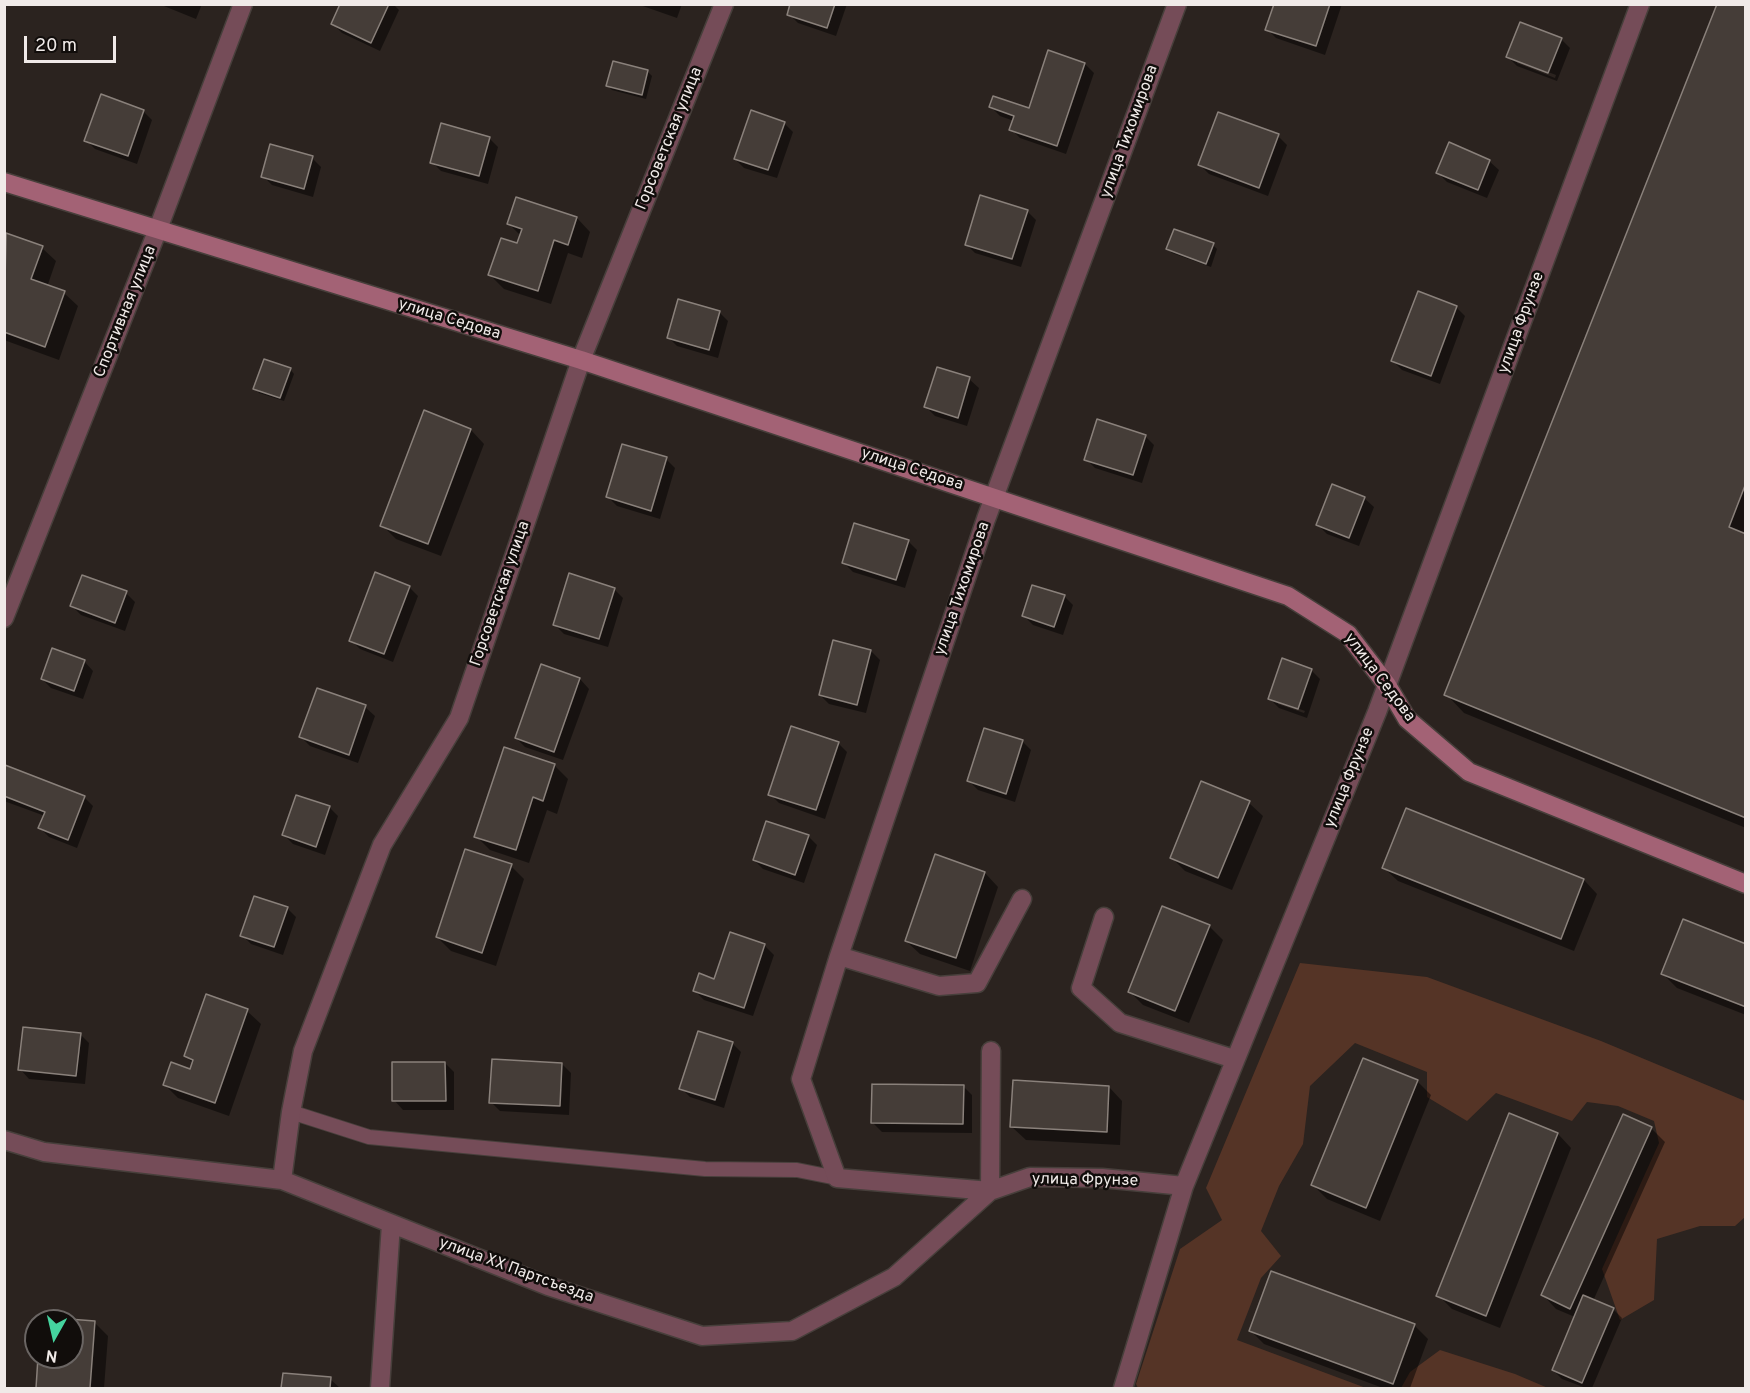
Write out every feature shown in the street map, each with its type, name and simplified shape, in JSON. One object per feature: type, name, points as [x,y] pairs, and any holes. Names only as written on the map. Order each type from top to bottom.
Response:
[{"type":"street","name":"Спортивная улица","points":[[4,618],[158,229],[243,4]]},
{"type":"street","name":"Горсоветская улица","points":[[282,1180],[291,1112],[303,1051],[382,845],[459,718],[581,360],[724,4]]},
{"type":"street","name":"улица Тихомирова","points":[[837,1178],[801,1079],[839,956],[994,498],[1177,4]]},
{"type":"street","name":"улица Фрунзе","points":[[837,1178],[990,1191],[1030,1178],[1102,1178],[1184,1186],[1387,685],[1640,4]]},
{"type":"street","name":"улица Седова","points":[[4,182],[581,360],[1288,596],[1348,634],[1387,685],[1407,719],[1469,772],[1746,884]]},
{"type":"street","points":[[839,956],[939,986],[976,983],[1022,899]]},
{"type":"street","points":[[1104,917],[1081,988],[1120,1023],[1234,1059]]},
{"type":"street","points":[[990,1191],[991,1051]]},
{"type":"street","name":"улица XX Партсъезда","points":[[4,1140],[44,1152],[282,1180],[548,1286],[702,1336],[792,1331],[894,1277],[990,1191]]},
{"type":"street","points":[[1123,1389],[1184,1186]]},
{"type":"street","points":[[380,1389],[391,1224]]},
{"type":"lane","points":[[291,1112],[369,1137],[705,1169],[797,1170],[837,1178]]},
{"type":"shaded area","points":[[1300,963],[1427,977],[1601,1041],[1745,1101],[1745,1217],[1735,1226],[1700,1226],[1657,1239],[1654,1300],[1620,1320],[1602,1269],[1659,1143],[1654,1121],[1618,1106],[1587,1102],[1572,1121],[1496,1093],[1467,1121],[1427,1097],[1427,1072],[1355,1043],[1310,1086],[1303,1144],[1279,1186],[1261,1231],[1281,1256],[1261,1278],[1237,1340],[1366,1388],[1138,1388],[1136,1384],[1180,1249],[1222,1220],[1206,1188]]},
{"type":"shaded area","points":[[1440,1350],[1515,1374],[1548,1388],[1401,1388],[1410,1372]]},
{"type":"building","points":[[340,4],[389,4],[371,43],[331,24]]},
{"type":"building","points":[[790,4],[835,4],[827,28],[787,15]]},
{"type":"building","points":[[1274,4],[1330,4],[1316,46],[1265,30]]},
{"type":"building","points":[[1717,4],[1746,4],[1746,483],[1729,527],[1746,534],[1746,818],[1444,695]]},
{"type":"building","points":[[1520,22],[1562,38],[1548,73],[1506,57]]},
{"type":"building","points":[[1048,50],[1085,63],[1057,146],[1009,130],[1014,116],[989,107],[993,96],[1029,108]]},
{"type":"building","points":[[613,61],[648,70],[642,95],[606,86]]},
{"type":"building","points":[[101,94],[144,110],[128,156],[84,141]]},
{"type":"building","points":[[751,110],[785,122],[768,170],[734,159]]},
{"type":"building","points":[[1218,112],[1279,134],[1259,188],[1198,165]]},
{"type":"building","points":[[441,123],[490,137],[479,176],[430,163]]},
{"type":"building","points":[[1449,142],[1490,160],[1478,190],[1436,173]]},
{"type":"building","points":[[270,144],[313,156],[304,189],[261,177]]},
{"type":"building","points":[[980,195],[1028,210],[1012,259],[965,245]]},
{"type":"building","points":[[516,197],[577,217],[568,245],[554,240],[538,291],[488,275],[501,238],[517,243],[522,229],[507,224]]},
{"type":"building","points":[[1174,229],[1214,243],[1206,264],[1166,249]]},
{"type":"building","points":[[6,233],[43,246],[31,279],[65,291],[45,347],[4,332]]},
{"type":"building","points":[[1418,291],[1457,306],[1431,376],[1391,361]]},
{"type":"building","points":[[678,299],[720,311],[709,350],[667,338]]},
{"type":"building","points":[[264,359],[291,368],[280,398],[253,389]]},
{"type":"building","points":[[937,367],[970,377],[958,418],[924,407]]},
{"type":"building","points":[[424,410],[471,429],[428,544],[380,526]]},
{"type":"building","points":[[1097,419],[1146,435],[1133,475],[1084,460]]},
{"type":"building","points":[[622,444],[667,457],[651,511],[606,497]]},
{"type":"building","points":[[1332,484],[1365,497],[1349,538],[1316,525]]},
{"type":"building","points":[[854,523],[909,540],[896,580],[842,563]]},
{"type":"building","points":[[375,572],[410,586],[384,654],[349,641]]},
{"type":"building","points":[[569,573],[615,588],[599,639],[553,625]]},
{"type":"building","points":[[82,575],[127,591],[115,623],[70,606]]},
{"type":"building","points":[[1032,585],[1065,595],[1054,627],[1022,616]]},
{"type":"building","points":[[833,640],[871,650],[857,705],[819,695]]},
{"type":"building","points":[[52,648],[85,660],[74,691],[41,679]]},
{"type":"building","points":[[1282,658],[1312,669],[1298,709],[1268,699]]},
{"type":"building","points":[[541,664],[580,678],[554,752],[515,738]]},
{"type":"building","points":[[317,688],[366,705],[349,755],[299,737]]},
{"type":"building","points":[[791,726],[839,742],[816,810],[768,795]]},
{"type":"building","points":[[984,728],[1023,740],[1006,794],[967,781]]},
{"type":"building","points":[[504,747],[555,764],[543,801],[533,797],[516,850],[474,837]]},
{"type":"building","points":[[5,765],[85,796],[68,840],[38,828],[45,812],[4,796]]},
{"type":"building","points":[[1201,781],[1250,801],[1218,878],[1170,858]]},
{"type":"building","points":[[296,795],[330,806],[316,847],[282,835]]},
{"type":"building","points":[[1406,808],[1584,879],[1561,939],[1382,868]]},
{"type":"building","points":[[766,821],[809,835],[795,875],[753,860]]},
{"type":"building","points":[[465,849],[512,864],[482,953],[436,937]]},
{"type":"building","points":[[935,854],[985,872],[956,958],[905,941]]},
{"type":"building","points":[[254,896],[288,907],[274,947],[240,936]]},
{"type":"building","points":[[1162,906],[1210,925],[1175,1011],[1128,992]]},
{"type":"building","points":[[1683,919],[1746,944],[1746,1007],[1661,974]]},
{"type":"building","points":[[730,932],[765,944],[744,1008],[693,991],[699,973],[714,979]]},
{"type":"building","points":[[206,994],[248,1009],[215,1103],[163,1085],[171,1062],[190,1069],[193,1060],[184,1056]]},
{"type":"building","points":[[23,1027],[81,1033],[76,1076],[18,1070]]},
{"type":"building","points":[[698,1031],[733,1042],[715,1100],[679,1089]]},
{"type":"building","points":[[1363,1058],[1418,1080],[1366,1208],[1311,1185]]},
{"type":"building","points":[[492,1059],[562,1063],[560,1106],[489,1103]]},
{"type":"building","points":[[392,1062],[445,1062],[446,1101],[392,1101]]},
{"type":"building","points":[[1013,1080],[1109,1086],[1107,1132],[1010,1127]]},
{"type":"building","points":[[872,1084],[964,1085],[963,1124],[871,1123]]},
{"type":"building","points":[[1509,1113],[1558,1133],[1486,1316],[1436,1296]]},
{"type":"building","points":[[1623,1114],[1652,1127],[1570,1309],[1541,1295]]},
{"type":"building","points":[[1271,1271],[1415,1324],[1393,1384],[1249,1331]]},
{"type":"building","points":[[1583,1295],[1614,1308],[1582,1383],[1552,1370]]},
{"type":"building","points":[[84,1320],[95,1321],[90,1388],[36,1388],[37,1369],[84,1369]]},
{"type":"building","points":[[283,1373],[331,1377],[330,1388],[281,1388]]}]
